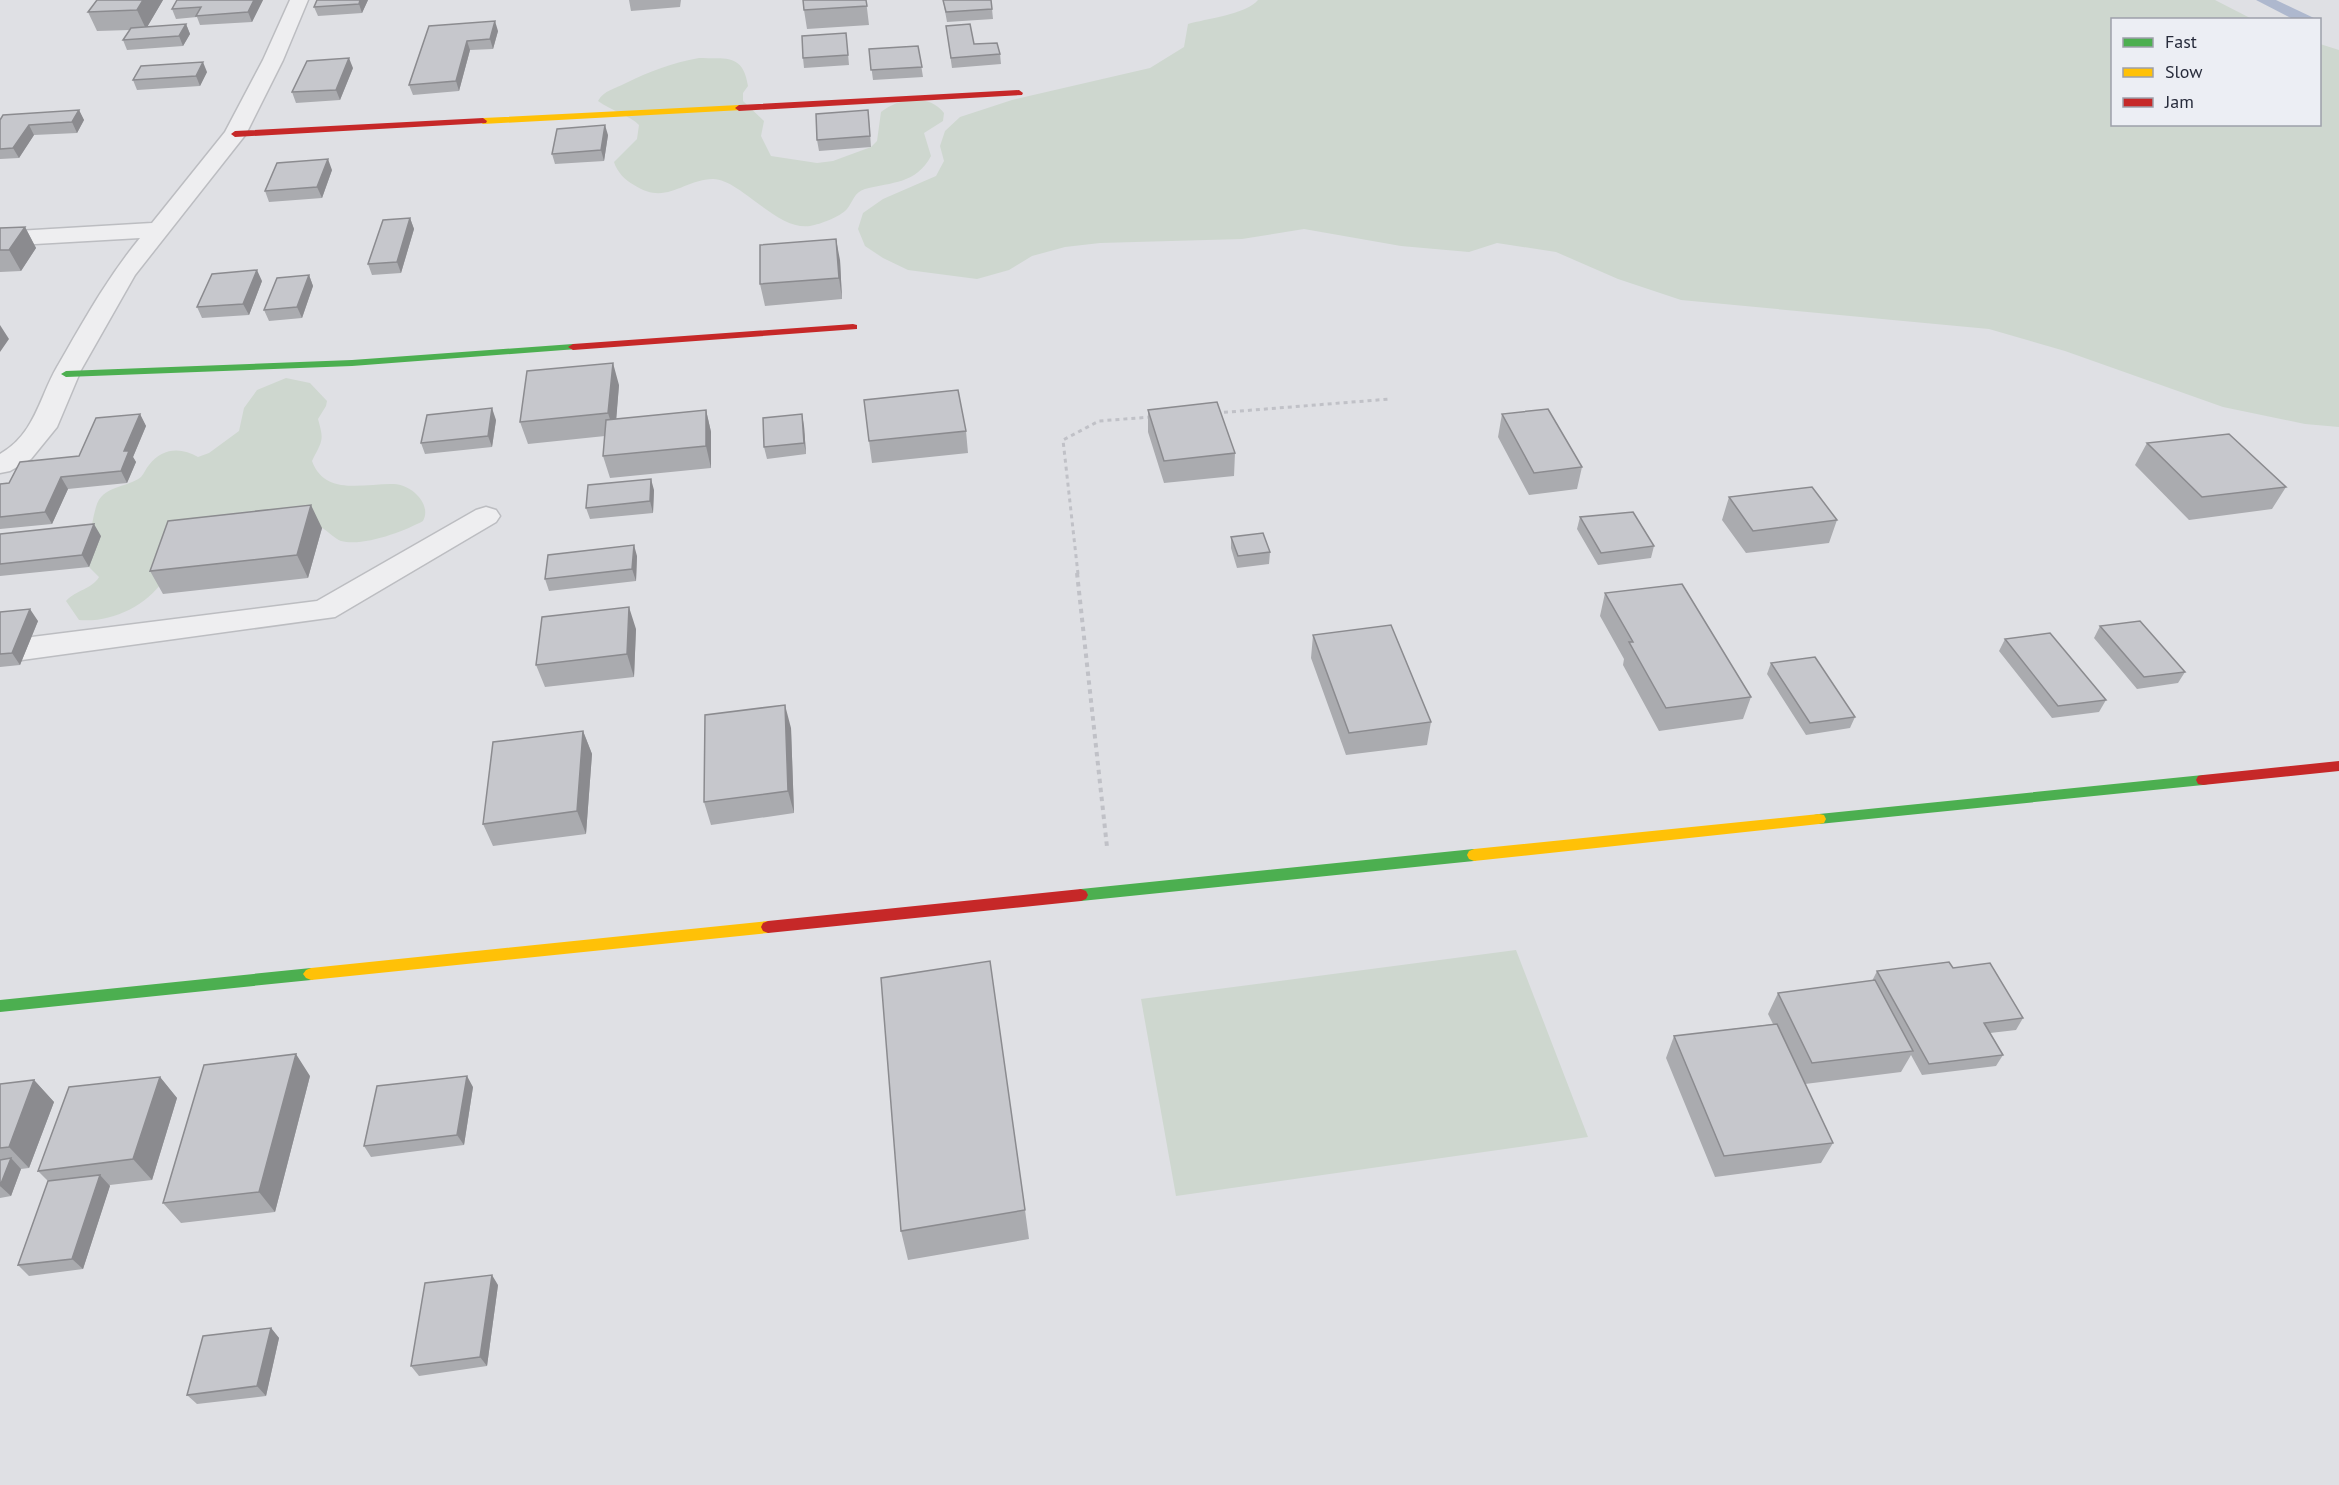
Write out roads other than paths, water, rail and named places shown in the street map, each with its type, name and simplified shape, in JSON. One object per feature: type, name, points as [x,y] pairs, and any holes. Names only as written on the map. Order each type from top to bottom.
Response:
[{"type":"street","points":[[0,465],[21,453],[44,426],[66,374],[124,273],[235,134],[273,60],[299,0]]},
{"type":"street","points":[[235,134],[1019,93]]},
{"type":"street","points":[[0,239],[158,230]]},
{"type":"street","points":[[66,374],[352,363],[853,327]]},
{"type":"street","points":[[0,652],[324,610],[486,516]]},
{"type":"street","points":[[0,1006],[2339,766]]},
{"type":"water","points":[[2256,0],[2276,0],[2314,18],[2291,18]]}]
